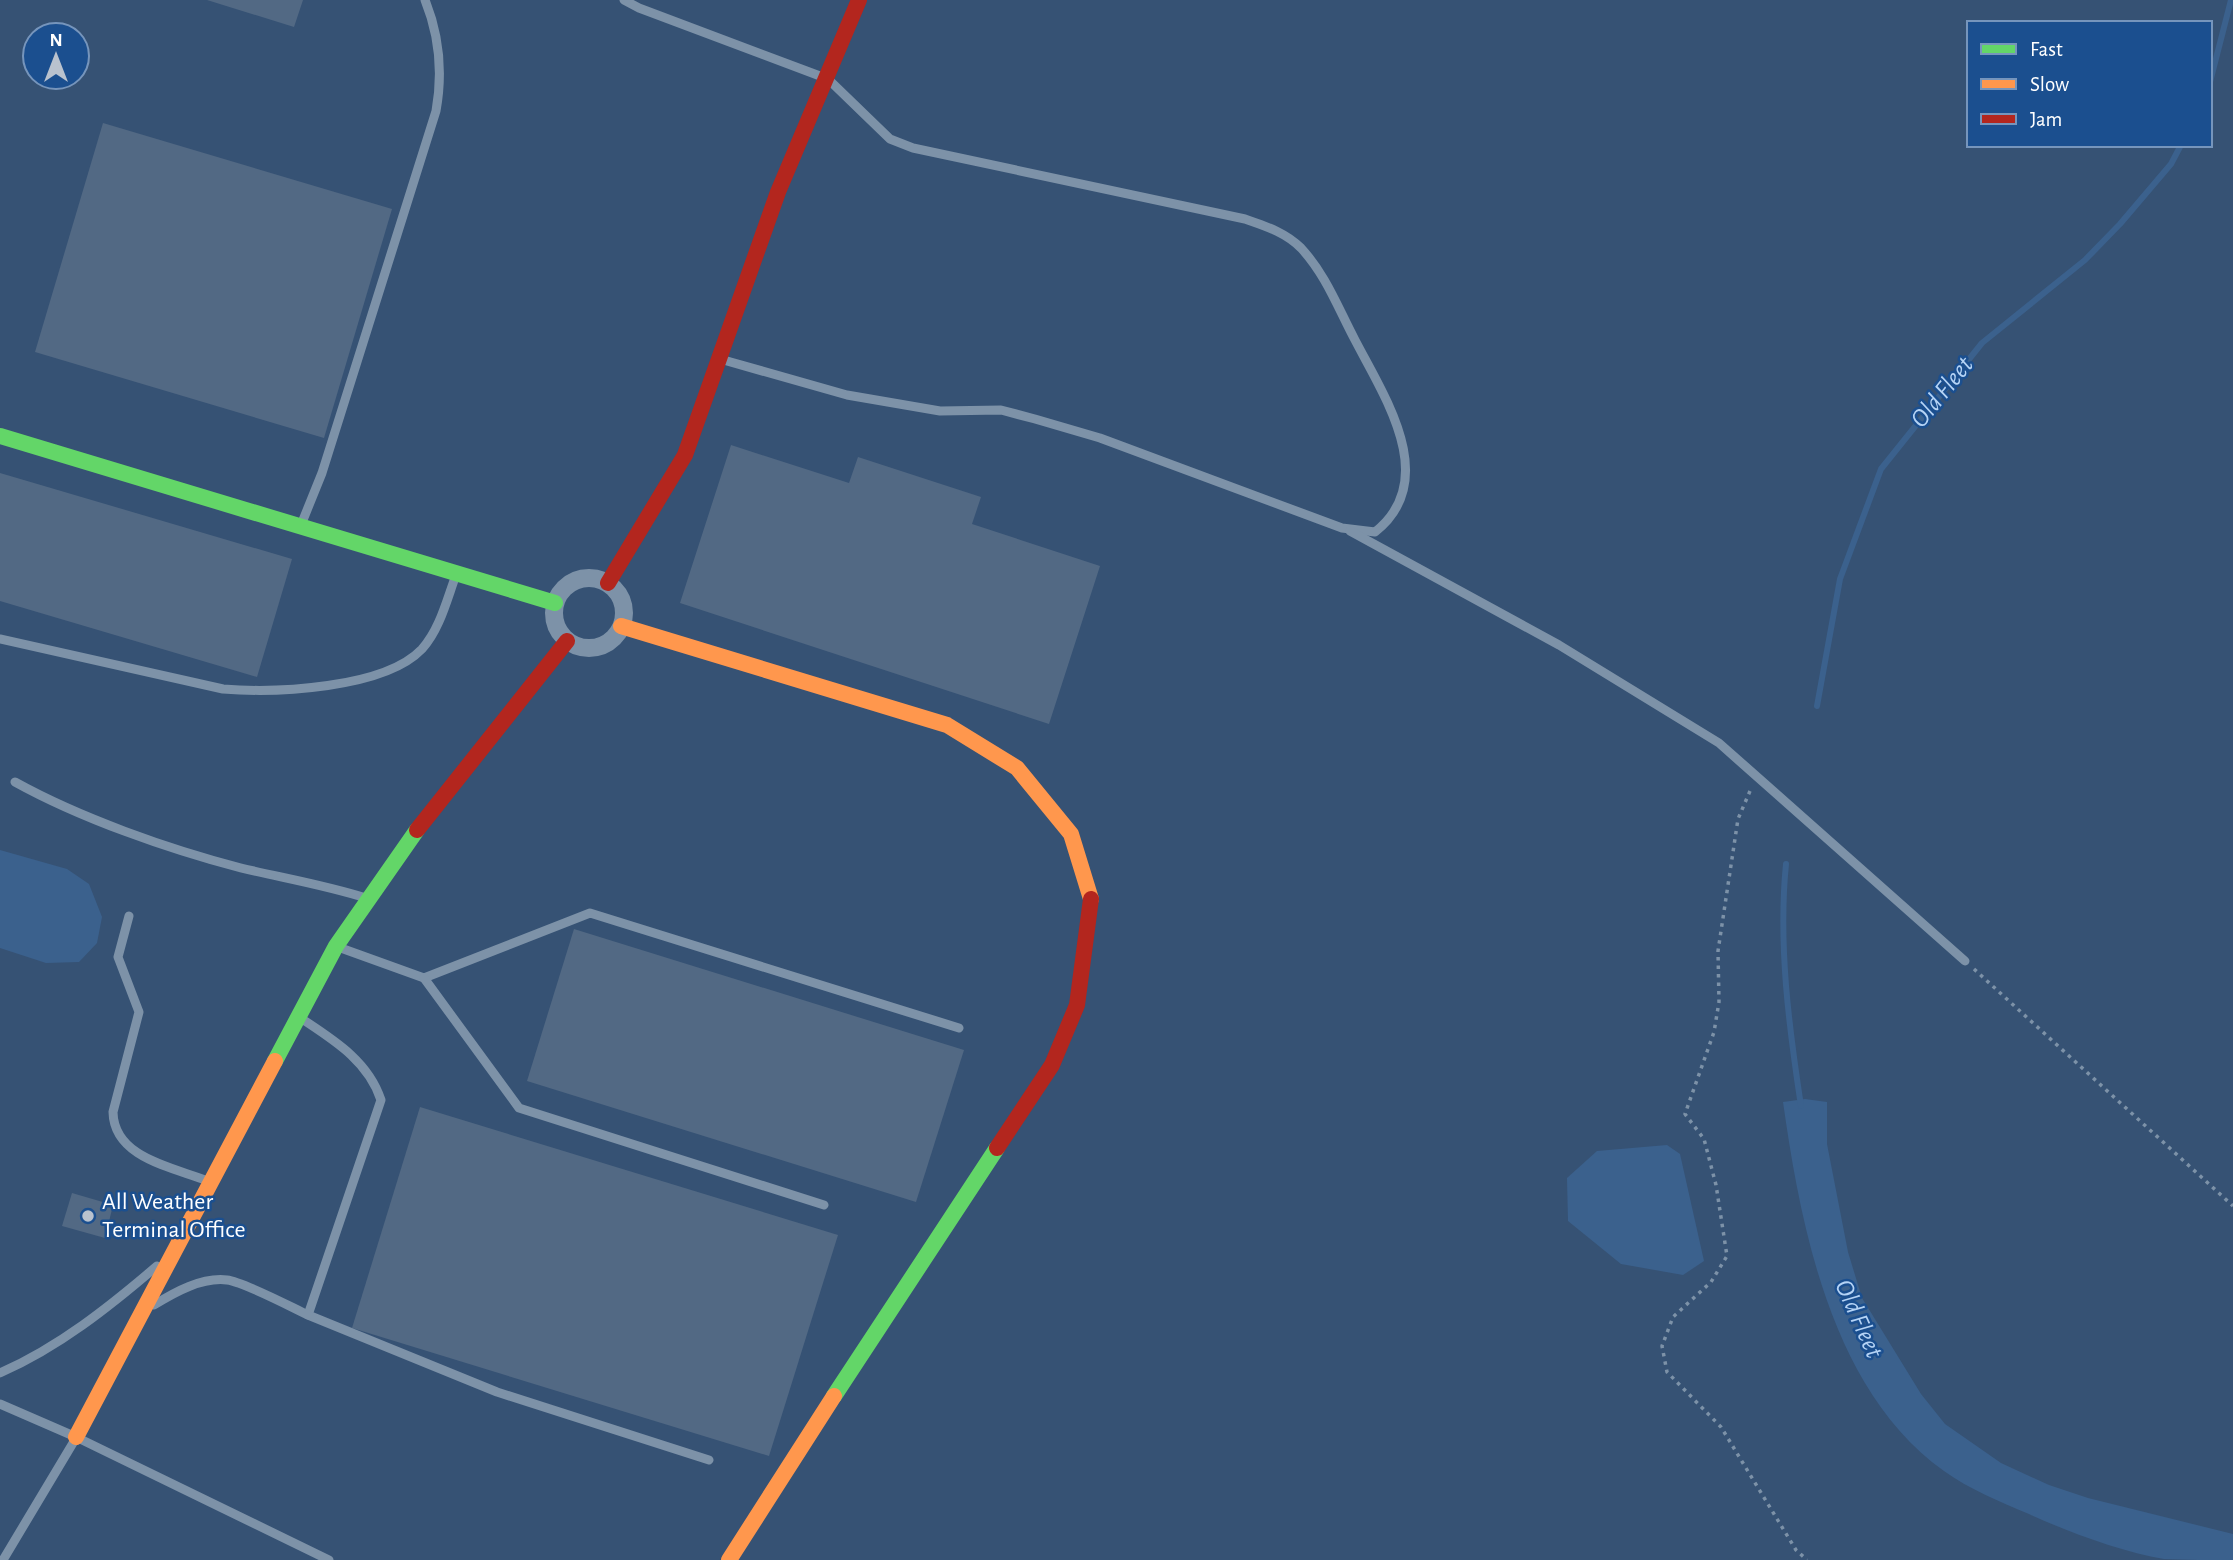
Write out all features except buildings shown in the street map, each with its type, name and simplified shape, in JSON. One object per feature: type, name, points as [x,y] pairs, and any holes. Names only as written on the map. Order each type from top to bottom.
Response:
[{"type":"street","points":[[608,583],[685,455],[778,192],[828,79],[859,0]]},
{"type":"street","points":[[0,436],[555,603]]},
{"type":"street","points":[[598,579],[608,583],[622,602],[621,626],[616,635],[598,647],[577,646],[567,641],[555,624],[555,603],[559,593],[576,580],[598,579]]},
{"type":"street","points":[[621,626],[947,726],[1017,768],[1071,834],[1092,893],[1077,1005],[1052,1065],[880,1324],[729,1560]]},
{"type":"street","points":[[76,1437],[336,946],[398,854],[567,641]]},
{"type":"lane","points":[[300,526],[322,473],[436,111],[441,82],[439,50],[434,22],[425,0]]},
{"type":"lane","points":[[624,0],[828,79],[890,139],[913,148],[1245,219],[1279,232],[1299,246],[1323,274],[1395,413],[1404,446],[1401,494],[1391,519],[1375,532],[1342,528]]},
{"type":"lane","points":[[719,358],[774,377],[847,395],[940,411],[1001,410],[1035,419],[1100,438],[1342,528],[1548,638],[1665,707],[1719,743],[1965,961]]},
{"type":"lane","points":[[0,639],[223,689],[253,691],[335,683],[381,673],[422,649],[441,617],[456,573]]},
{"type":"lane","points":[[15,782],[51,802],[175,847],[241,868],[319,883],[368,899]]},
{"type":"lane","points":[[424,978],[590,914],[959,1028]]},
{"type":"lane","points":[[129,916],[118,957],[139,1012],[113,1112],[113,1127],[124,1145],[142,1156],[210,1181]]},
{"type":"lane","points":[[336,946],[424,978],[519,1108],[824,1205]]},
{"type":"lane","points":[[298,1016],[344,1047],[375,1082],[381,1100],[308,1315]]},
{"type":"lane","points":[[0,1373],[59,1342],[106,1309],[176,1247]]},
{"type":"lane","points":[[141,1313],[173,1293],[198,1284],[227,1280],[497,1392],[709,1460]]},
{"type":"lane","points":[[0,1404],[76,1437],[329,1560]]},
{"type":"lane","points":[[3,1560],[76,1437]]},
{"type":"path","points":[[1755,776],[1738,819],[1718,951],[1719,1002],[1714,1032],[1685,1114],[1704,1139],[1716,1185],[1727,1256],[1711,1282],[1673,1317],[1662,1346],[1667,1372],[1721,1427],[1796,1550],[1807,1560]]},
{"type":"path","points":[[1965,961],[2233,1206]]},
{"type":"water","points":[[0,850],[67,869],[89,884],[102,917],[97,943],[79,962],[46,963],[0,948]]},
{"type":"water","points":[[1805,1099],[1827,1102],[1827,1144],[1848,1252],[1862,1298],[1921,1394],[1945,1424],[2001,1463],[2049,1485],[2088,1498],[2233,1534],[2233,1560],[2164,1559],[2131,1552],[2078,1534],[1964,1484],[1944,1471],[1906,1437],[1874,1397],[1849,1353],[1828,1304],[1812,1253],[1790,1151],[1783,1102]]},
{"type":"water","points":[[1667,1145],[1680,1154],[1704,1261],[1683,1275],[1621,1264],[1568,1221],[1567,1178],[1597,1151]]},
{"type":"waterway","name":"Old Fleet","points":[[2212,74],[2231,0]]},
{"type":"waterway","name":"Old Fleet","points":[[1817,706],[1840,579],[1881,469],[1982,343],[2085,260],[2171,164],[2180,147]]},
{"type":"waterway","name":"Old Fleet","points":[[1786,864],[1784,955],[1801,1106]]},
{"type":"traffic: fast","points":[[0,436],[555,603]]},
{"type":"traffic: fast","points":[[275,1061],[336,946],[417,830]]},
{"type":"traffic: fast","points":[[834,1396],[997,1148]]},
{"type":"traffic: slow","points":[[621,626],[947,725],[1017,768],[1071,834],[1091,899]]},
{"type":"traffic: slow","points":[[76,1437],[275,1061]]},
{"type":"traffic: slow","points":[[729,1560],[834,1396]]},
{"type":"traffic: jam","points":[[608,583],[685,455],[778,192],[859,0]]},
{"type":"traffic: jam","points":[[417,830],[567,641]]},
{"type":"traffic: jam","points":[[997,1148],[1052,1065],[1077,1005],[1091,899]]},
{"type":"place","name":"All Weather Terminal Office","points":[[88,1216]]}]
